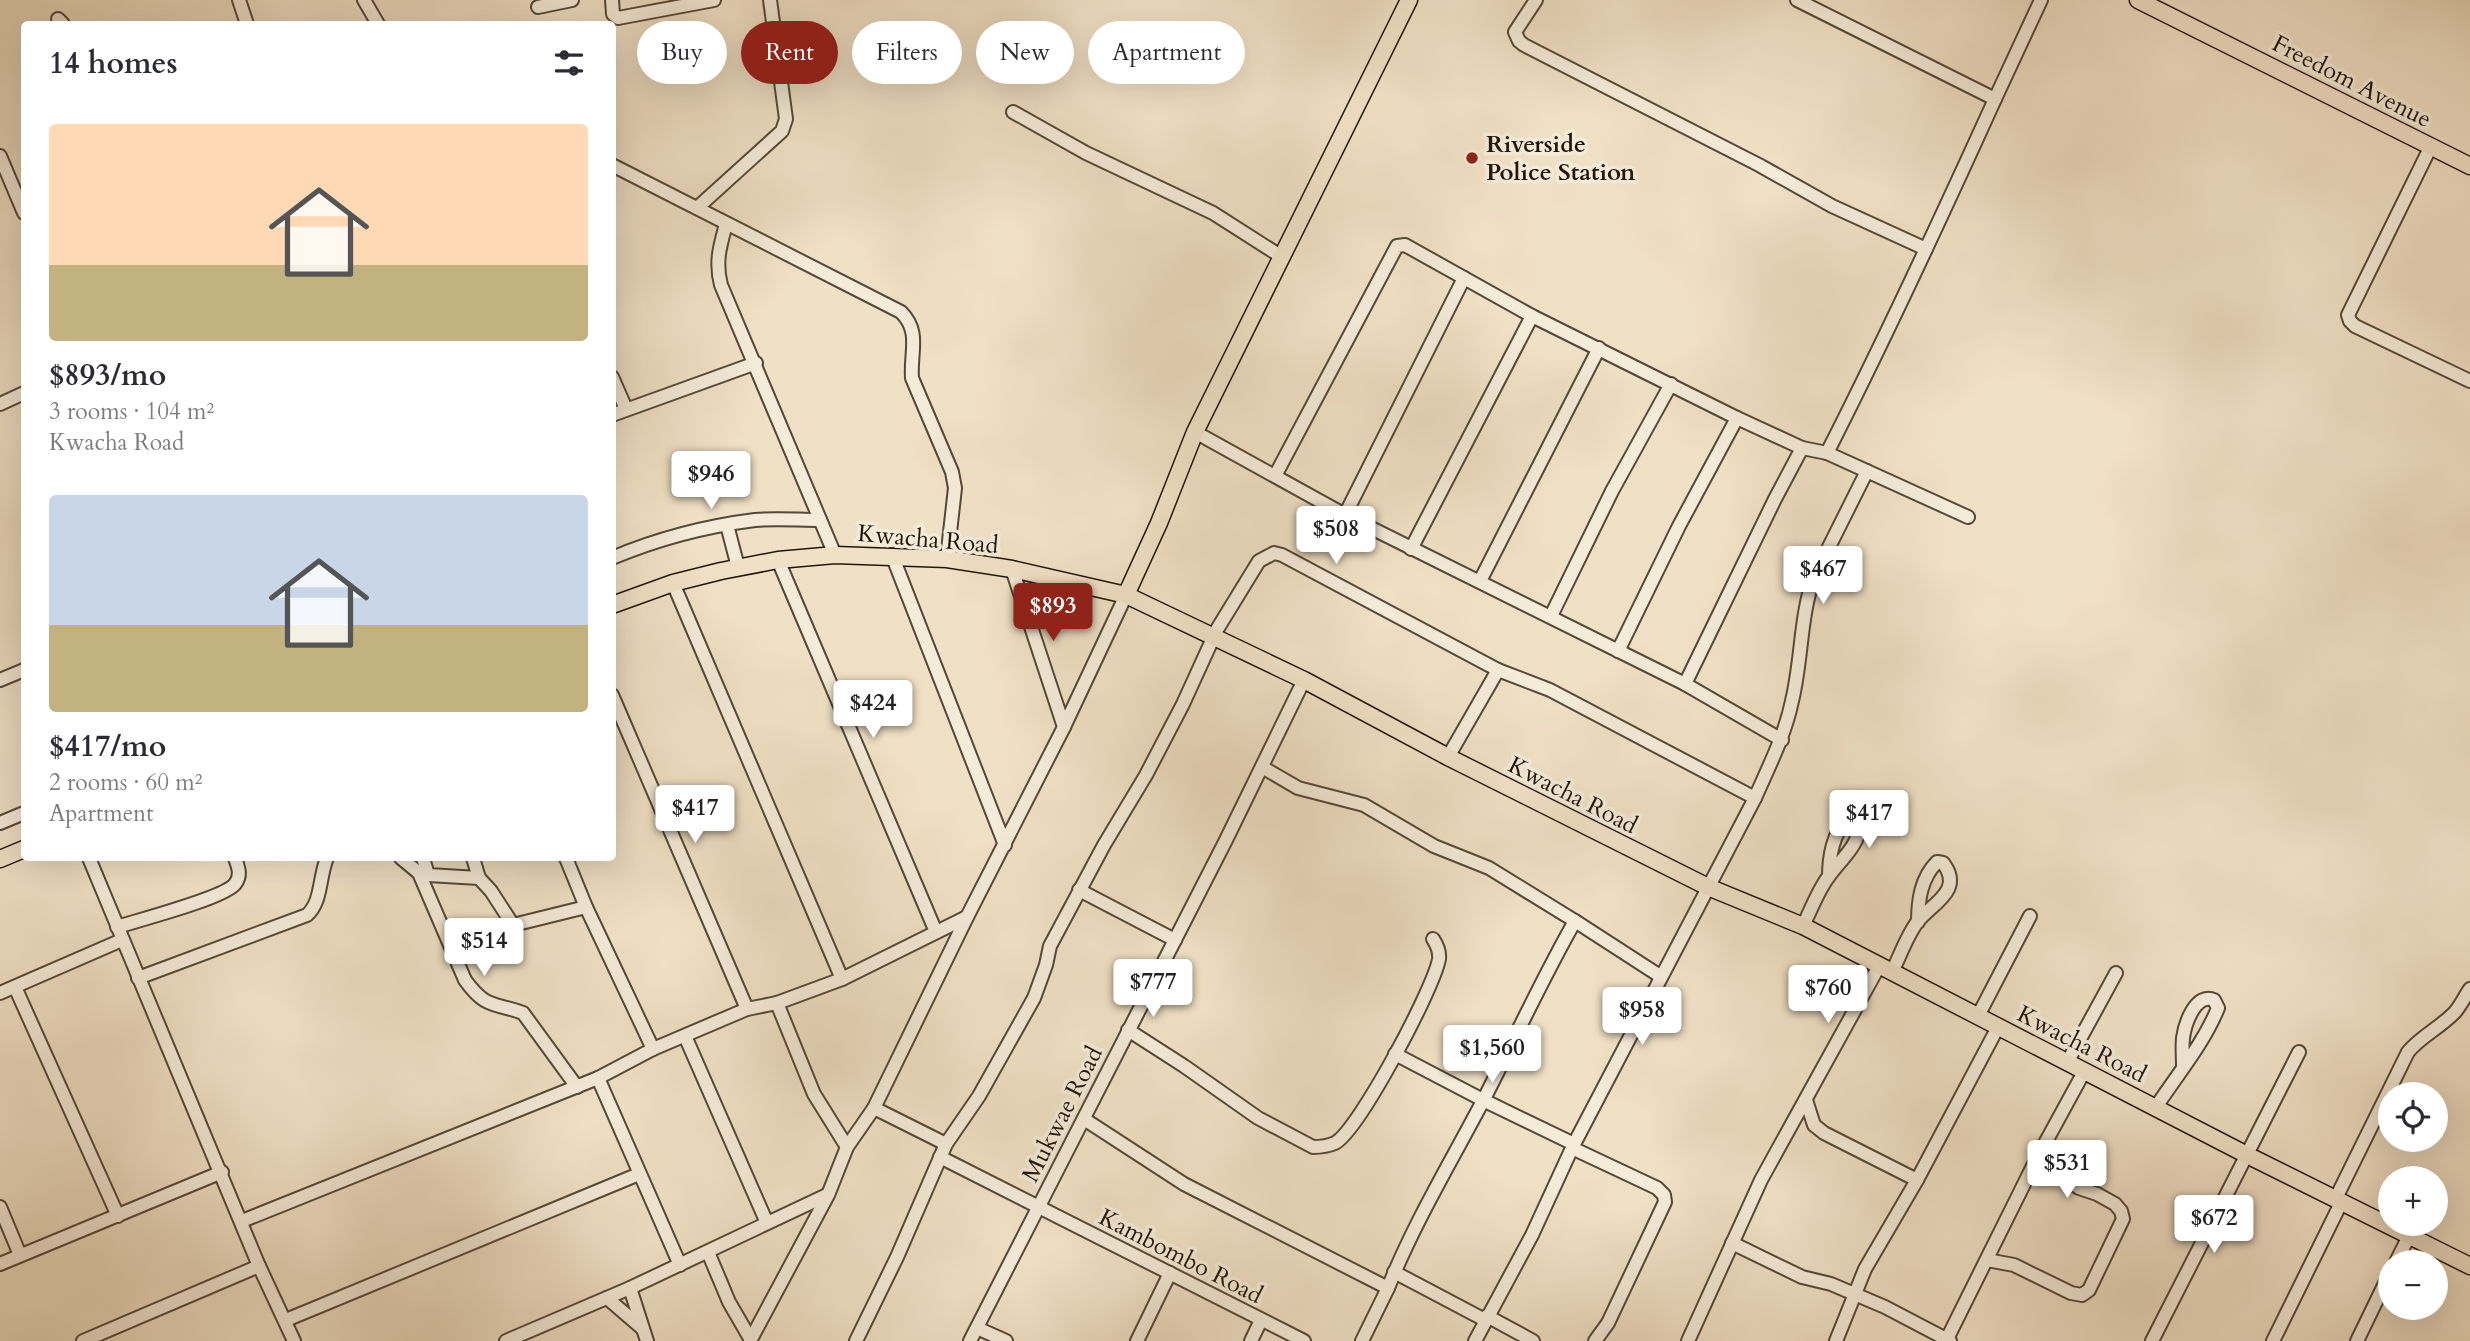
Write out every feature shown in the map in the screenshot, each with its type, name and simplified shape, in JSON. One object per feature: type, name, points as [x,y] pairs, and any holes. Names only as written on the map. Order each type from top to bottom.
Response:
[{"type":"main road","points":[[1126,595],[1195,432],[1409,0]]},
{"type":"main road","name":"Freedom Avenue","points":[[2138,0],[2470,166]]},
{"type":"main road","name":"Kwacha Road","points":[[616,604],[673,583],[738,568],[778,560],[835,555],[947,559],[1012,569],[1126,595],[1304,680],[1448,757],[1708,887],[1802,926],[2378,1220]]},
{"type":"main road","points":[[0,859],[21,850]]},
{"type":"main road","name":"Kwacha Road","points":[[2409,1236],[2470,1266]]},
{"type":"street","points":[[239,0],[246,21]]},
{"type":"street","points":[[364,0],[377,21]]},
{"type":"street","points":[[538,7],[572,0]]},
{"type":"street","points":[[612,0],[613,14],[618,18],[714,0]]},
{"type":"street","points":[[697,208],[782,131],[786,119],[770,0]]},
{"type":"street","points":[[1536,0],[1515,32],[1524,45],[1759,165],[1832,206],[1926,249]]},
{"type":"street","points":[[1797,0],[1995,99]]},
{"type":"street","points":[[1826,453],[1849,412],[1956,188],[2041,0]]},
{"type":"street","points":[[1013,111],[1086,153],[1213,213],[1282,257]]},
{"type":"street","points":[[2431,146],[2348,315],[2356,326],[2470,381]]},
{"type":"street","points":[[0,156],[21,206]]},
{"type":"street","points":[[616,167],[901,312],[910,321],[914,333],[912,378],[948,462],[955,488],[947,559]]},
{"type":"street","points":[[726,224],[717,268],[722,285],[835,555]]},
{"type":"street","points":[[1275,476],[1398,246],[1405,245],[1532,316],[1737,418],[1802,448],[1826,453],[1968,517]]},
{"type":"street","points":[[1345,515],[1464,278]]},
{"type":"street","points":[[1411,549],[1532,316]]},
{"type":"street","points":[[1480,581],[1600,348]]},
{"type":"street","points":[[616,413],[756,363]]},
{"type":"street","points":[[1551,616],[1612,491],[1671,384]]},
{"type":"street","points":[[616,386],[626,409]]},
{"type":"street","points":[[0,404],[21,394]]},
{"type":"street","points":[[1618,651],[1679,526],[1737,418]]},
{"type":"street","points":[[1195,432],[1411,549],[1685,684],[1782,740]]},
{"type":"street","points":[[1685,684],[1802,448]]},
{"type":"street","points":[[1475,1341],[1532,1235],[1573,1146],[1755,798],[1782,740],[1793,700],[1808,596],[1814,577],[1867,471]]},
{"type":"street","points":[[616,557],[674,537],[727,525],[757,520],[820,520]]},
{"type":"street","points":[[727,525],[738,568]]},
{"type":"street","points":[[856,1341],[897,1257],[946,1143],[979,1096],[1023,1018],[1046,965],[1050,946],[1079,890],[1146,775],[1213,636],[1259,561],[1275,553],[1498,670],[1569,700],[1755,798]]},
{"type":"street","points":[[892,555],[1004,845]]},
{"type":"street","points":[[778,560],[936,932]]},
{"type":"street","points":[[1012,569],[1063,727]]},
{"type":"street","points":[[673,583],[842,979]]},
{"type":"street","points":[[750,1340],[828,1195],[847,1147],[873,1108],[1126,595]]},
{"type":"street","points":[[1448,757],[1498,670]]},
{"type":"street","points":[[1,677],[21,671]]},
{"type":"street","name":"Mukwae Road","points":[[970,1341],[1175,940],[1304,680]]},
{"type":"street","points":[[616,704],[747,1009]]},
{"type":"street","points":[[1262,767],[1298,788],[1364,804],[1434,846],[1489,868],[1660,976]]},
{"type":"street","points":[[0,823],[21,814]]},
{"type":"street","points":[[90,861],[259,1265],[294,1341]]},
{"type":"street","points":[[0,993],[119,933],[235,885],[239,874],[236,861]]},
{"type":"street","points":[[138,978],[307,915],[318,902],[318,884],[326,861]]},
{"type":"street","points":[[405,861],[428,875],[479,878]]},
{"type":"street","points":[[423,861],[422,873],[465,981],[476,996],[491,1006],[523,1013],[577,1087]]},
{"type":"street","points":[[474,861],[479,878],[491,891],[513,925],[586,907]]},
{"type":"street","points":[[567,861],[653,1049]]},
{"type":"street","points":[[1802,926],[1829,876]]},
{"type":"street","points":[[1079,890],[1175,940]]},
{"type":"street","points":[[1978,1016],[2030,916]]},
{"type":"street","points":[[242,1221],[577,1087],[653,1049],[747,1009],[777,1003],[842,979],[967,917]]},
{"type":"street","points":[[1362,1341],[1434,1190],[1483,1100],[1550,964],[1575,921]]},
{"type":"street","points":[[1689,1341],[1761,1180],[1885,969],[1918,922]]},
{"type":"street","points":[[1128,1030],[1258,1118],[1313,1147],[1336,1142],[1345,1134],[1381,1083],[1427,991],[1439,959],[1438,947],[1433,939]]},
{"type":"street","points":[[2067,1061],[2116,973]]},
{"type":"street","points":[[15,987],[118,1216]]},
{"type":"street","points":[[2273,1341],[2408,1052],[2418,1040],[2456,1011],[2470,989]]},
{"type":"street","points":[[2156,1107],[2183,1066],[2218,1008],[2214,1000],[2202,999],[2193,1009],[2183,1037],[2183,1066]]},
{"type":"street","points":[[777,1003],[814,1094],[847,1147]]},
{"type":"street","points":[[1836,1341],[1865,1269],[1917,1180],[1998,1027]]},
{"type":"street","points":[[685,1036],[767,1223]]},
{"type":"street","points":[[2152,1341],[2300,1052]]},
{"type":"street","points":[[1395,1054],[1657,1188],[1664,1195],[1665,1202],[1608,1323],[1595,1341]]},
{"type":"street","points":[[1732,1243],[1802,1277],[1831,1284],[1885,1307],[1948,1341],[2036,1160],[2085,1070]]},
{"type":"street","points":[[598,1078],[680,1265]]},
{"type":"street","points":[[1806,1100],[1814,1125],[1824,1133],[1917,1180]]},
{"type":"street","points":[[873,1108],[946,1143]]},
{"type":"street","points":[[1084,1119],[1184,1184],[1388,1287]]},
{"type":"street","name":"Kambombo Road","points":[[940,1157],[1304,1341]]},
{"type":"street","points":[[1987,1260],[2014,1265],[2071,1293],[2082,1294],[2089,1290],[2123,1219],[2121,1211],[2115,1203],[2079,1188],[2036,1160]]},
{"type":"street","points":[[0,1264],[222,1172]]},
{"type":"street","points":[[286,1320],[639,1174]]},
{"type":"street","points":[[506,1341],[522,1338],[828,1195]]},
{"type":"street","points":[[0,1207],[20,1255]]},
{"type":"street","points":[[2402,1250],[2409,1236]]},
{"type":"street","points":[[708,1252],[729,1302],[750,1340]]},
{"type":"street","points":[[83,1341],[259,1265]]},
{"type":"street","points":[[1394,1272],[1533,1341]]},
{"type":"street","points":[[1137,1341],[1170,1273]]},
{"type":"street","points":[[630,1288],[645,1335]]},
{"type":"street","points":[[607,1298],[645,1335]]},
{"type":"street","points":[[2357,1341],[2378,1298]]},
{"type":"street","points":[[1251,1341],[1261,1320]]},
{"type":"street","points":[[977,1328],[1006,1341]]},
{"type":"place","name":"Riverside Police Station","points":[[1472,158]]}]
